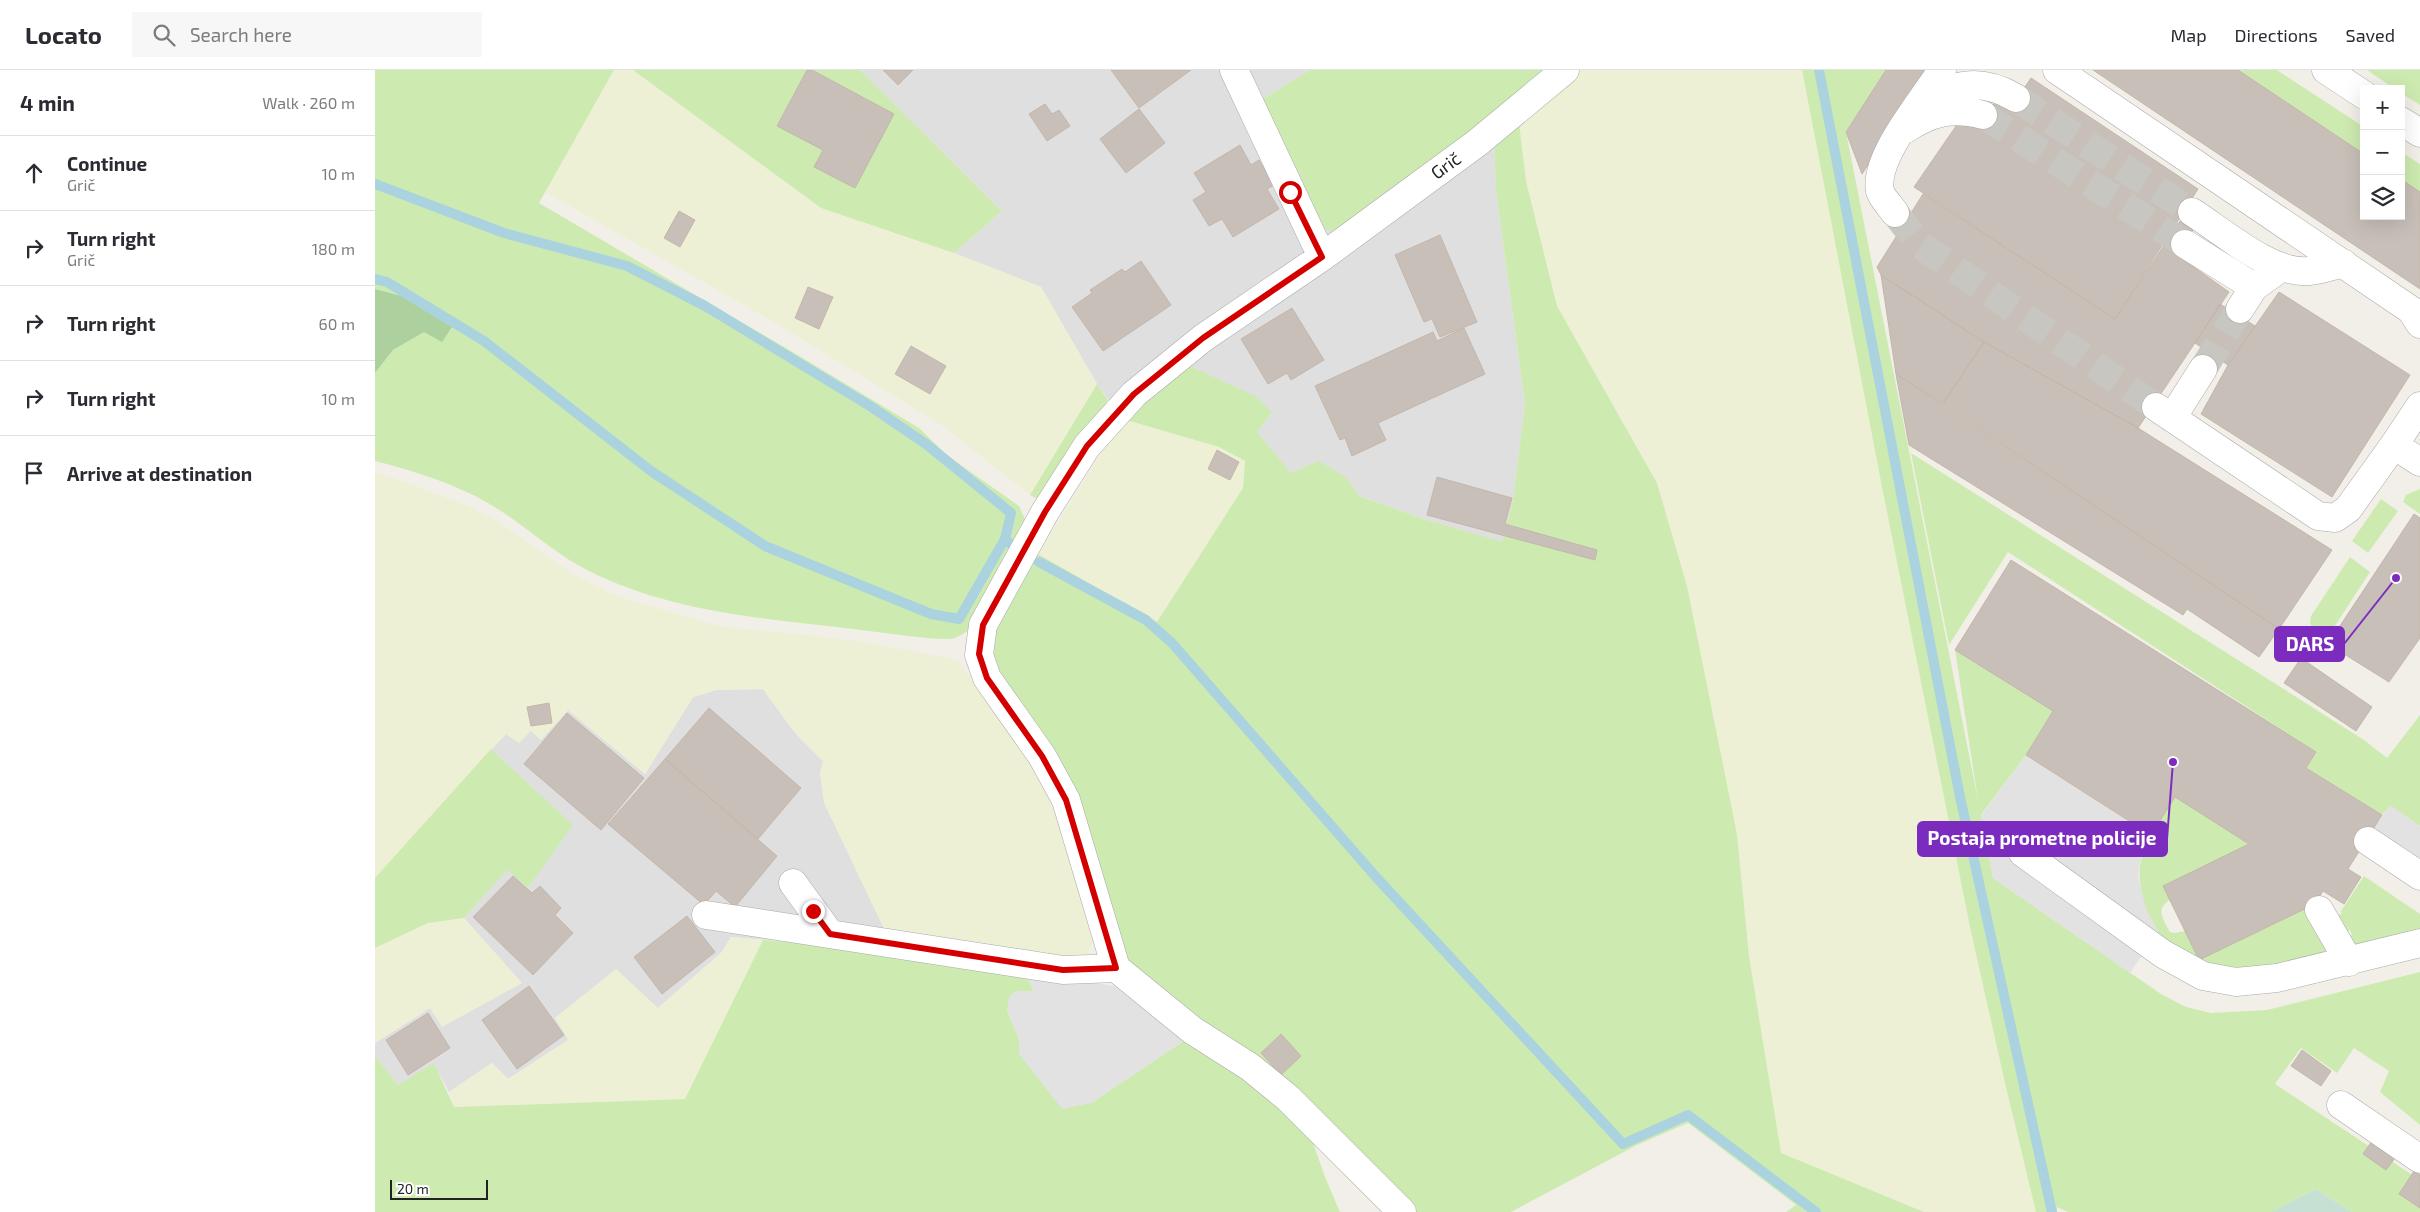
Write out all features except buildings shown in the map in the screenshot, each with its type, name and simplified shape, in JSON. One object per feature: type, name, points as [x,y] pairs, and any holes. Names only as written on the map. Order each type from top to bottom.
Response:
[{"type":"street","points":[[1234,70],[1322,257]]},
{"type":"street","name":"Grič","points":[[1116,968],[1066,800],[1042,756],[987,678],[979,654],[983,625],[1045,512],[1087,446],[1134,394],[1203,338],[1322,257],[1477,143],[1565,70]]},
{"type":"street","points":[[1895,213],[1880,192],[1880,170],[1899,134],[1942,70]]},
{"type":"street","points":[[2057,70],[2411,310],[2420,324]]},
{"type":"street","points":[[2326,70],[2360,93]]},
{"type":"street","points":[[1925,97],[1952,87],[1984,84],[2001,89],[2016,98]]},
{"type":"street","points":[[1899,134],[1918,120],[1947,110],[1963,110],[1983,115]]},
{"type":"street","points":[[2405,123],[2420,133]]},
{"type":"street","points":[[2193,212],[2256,254],[2282,268],[2307,272],[2343,263]]},
{"type":"street","points":[[2185,244],[2247,298],[2282,268]]},
{"type":"street","points":[[2203,369],[2164,412],[2318,516],[2335,518],[2348,509],[2420,406]]},
{"type":"street","points":[[2394,445],[2420,462]]},
{"type":"street","points":[[2368,841],[2420,876]]},
{"type":"street","points":[[2023,853],[2163,954],[2203,976],[2236,982],[2277,978],[2349,962],[2420,943]]},
{"type":"street","points":[[793,883],[830,934]]},
{"type":"street","points":[[2319,910],[2349,962]]},
{"type":"street","points":[[706,914],[1063,970],[1116,968],[1192,1030],[1251,1067],[1287,1098],[1402,1212]]},
{"type":"street","points":[[2341,1105],[2420,1159]]},
{"type":"shaded area","points":[[860,70],[1310,70],[1261,100],[1494,143],[1496,191],[1525,404],[1513,500],[1502,543],[1424,519],[1359,496],[1347,478],[1291,474],[1257,432],[1272,412],[1123,419],[1097,384],[1041,287],[954,253],[1002,211]]},
{"type":"shaded area","points":[[763,689],[795,733],[823,761],[820,774],[886,933],[806,943],[731,937],[722,952],[658,1008],[568,1040],[508,1079],[492,1063],[449,1092],[434,1064],[398,1085],[375,1056],[375,1043],[430,1008],[442,1026],[521,983],[464,918],[507,869],[528,888],[572,825],[491,749],[506,734],[531,731],[541,739],[568,710],[645,774],[693,697],[716,690]]},
{"type":"shaded area","points":[[2026,755],[2151,835],[2140,862],[2138,877],[2146,909],[2158,931],[2130,973],[1993,878],[1981,816]]},
{"type":"shaded area","points":[[2390,805],[2420,826],[2420,871],[2369,836]]},
{"type":"shaded area","points":[[1023,970],[1114,986],[1185,1040],[1091,1103],[1062,1109],[1019,1054],[1019,1039],[1007,1010],[1009,997],[1015,991],[1034,991]]},
{"type":"green space","points":[[375,70],[614,70],[539,203],[919,428],[948,456],[1019,506],[1027,524],[969,630],[955,638],[949,639],[910,636],[757,618],[688,605],[654,596],[621,585],[576,564],[501,511],[461,489],[433,478],[375,461],[375,373],[393,350],[424,332],[419,300],[375,289]]},
{"type":"green space","points":[[614,70],[633,70],[821,208],[954,253],[1041,287],[1097,384],[1030,495],[940,424],[772,321],[545,192]]},
{"type":"green space","points":[[633,70],[860,70],[1002,211],[954,253],[821,208]]},
{"type":"green space","points":[[1310,70],[1551,70],[1344,231],[1332,231],[1323,228],[1261,100]]},
{"type":"green space","points":[[1581,70],[1802,70],[1882,487],[1970,927],[2036,1212],[1924,1212],[1781,1154],[1749,955],[1737,834],[1687,586],[1657,483],[1557,306],[1526,181],[1519,122]]},
{"type":"green space","points":[[1802,70],[1886,70],[1846,132],[1978,800],[1955,650],[2053,711],[2026,755],[1981,815],[1993,878],[2161,994],[2186,1007],[2211,1013],[2267,1010],[2420,972],[2420,1125],[2380,1092],[2389,1071],[2354,1048],[2337,1073],[2301,1048],[2275,1084],[2420,1180],[2420,1212],[2352,1212],[2316,1189],[2271,1212],[2068,1212],[2057,1207],[2057,1212],[2036,1212],[1970,927],[1882,487]]},
{"type":"green space","points":[[2238,70],[2277,70],[2360,124],[2360,151]]},
{"type":"green space","points":[[2367,70],[2420,70],[2420,105],[2405,96],[2405,85],[2389,85]]},
{"type":"green space","points":[[1519,122],[1526,181],[1557,306],[1657,483],[1687,586],[1737,834],[1749,956],[1781,1153],[1924,1212],[1786,1212],[1796,1205],[1688,1123],[1637,1145],[1511,1212],[1413,1212],[1147,982],[1123,952],[996,677],[992,640],[1003,607],[1038,554],[1157,622],[1243,488],[1245,461],[1219,447],[1123,419],[1172,373],[1190,366],[1255,396],[1272,412],[1257,432],[1291,473],[1319,461],[1347,478],[1359,496],[1424,519],[1502,542],[1513,500],[1525,404],[1496,191],[1494,143]]},
{"type":"green space","points":[[2405,155],[2420,164],[2420,192],[2405,182]]},
{"type":"green space","points":[[375,289],[418,300],[454,324],[442,342],[424,332],[393,350],[375,373]]},
{"type":"green space","points":[[1097,384],[1108,400],[1042,501],[1030,495]]},
{"type":"green space","points":[[1123,419],[1219,447],[1245,461],[1243,489],[1157,622],[1038,554]]},
{"type":"green space","points":[[1911,453],[2364,740],[2387,758],[2420,715],[2420,826],[2390,806],[2382,815],[2306,768],[2316,752],[2008,552],[1949,645]]},
{"type":"green space","points":[[375,473],[394,478],[466,505],[497,521],[576,576],[613,595],[719,626],[851,640],[944,657],[959,662],[1045,782],[1080,882],[1094,940],[1083,962],[886,933],[824,803],[820,774],[823,761],[795,733],[763,689],[716,690],[693,697],[645,774],[568,710],[541,740],[531,731],[519,743],[506,734],[375,878]]},
{"type":"green space","points":[[2420,489],[2420,514],[2403,502],[2406,495]]},
{"type":"green space","points":[[2381,499],[2398,511],[2368,553],[2352,541]]},
{"type":"green space","points":[[2350,557],[2370,572],[2331,632],[2324,627],[2317,636],[2310,623],[2311,616]]},
{"type":"green space","points":[[491,749],[573,825],[528,888],[507,870],[464,918],[428,923],[375,948],[375,878]]},
{"type":"green space","points":[[2175,797],[2249,844],[2164,886],[2170,900],[2165,903],[2162,915],[2170,932],[2175,933],[2306,908],[2327,947],[2322,955],[2264,970],[2238,971],[2194,958],[2174,948],[2160,936],[2154,927],[2145,904],[2140,881],[2140,870],[2141,861],[2151,836]]},
{"type":"green space","points":[[2364,876],[2420,914],[2420,931],[2361,946],[2354,945],[2346,938],[2352,935],[2350,930],[2346,932],[2336,917],[2342,913],[2341,911]]},
{"type":"green space","points":[[464,918],[522,983],[442,1027],[430,1008],[375,1043],[375,948],[428,923]]},
{"type":"green space","points":[[731,937],[763,940],[685,1099],[454,1107],[449,1092],[492,1063],[508,1079],[568,1040],[555,1018],[616,969],[658,1008],[722,952]]},
{"type":"green space","points":[[763,940],[806,943],[1023,970],[1034,991],[1007,1010],[1019,1039],[1019,1054],[1091,1103],[1185,1040],[1262,1087],[1311,1137],[1340,1212],[375,1212],[375,1056],[398,1085],[434,1063],[454,1107],[685,1099]]},
{"type":"green space","points":[[2316,1189],[2352,1212],[2271,1212]]},
{"type":"waterway","points":[[1819,70],[1960,797],[2052,1212]]},
{"type":"waterway","points":[[375,184],[504,233],[627,266],[705,306],[870,406],[926,444],[1011,513],[1005,539]]},
{"type":"waterway","points":[[375,279],[387,282],[484,341],[651,471],[765,546],[931,614],[959,619],[1005,539],[1012,545]]},
{"type":"waterway","points":[[1039,562],[1146,620],[1172,643],[1376,877],[1623,1144],[1688,1115],[1816,1212]]},
{"type":"tunnel","points":[[2016,98],[2192,212]]},
{"type":"tunnel","points":[[1983,115],[2185,244]]},
{"type":"tunnel","points":[[1895,213],[1920,245],[2156,407]]},
{"type":"tunnel","points":[[2203,369],[2240,309]]},
{"type":"place","name":"DARS","points":[[2396,578]]},
{"type":"place","name":"Postaja prometne policije","points":[[2173,762]]},
{"type":"route","points":[[813,911],[830,934],[1063,970],[1116,968],[1105,937],[1066,800],[1042,756],[987,678],[979,654],[983,625],[1045,512],[1087,446],[1134,394],[1203,338],[1322,257],[1290,192]]}]
